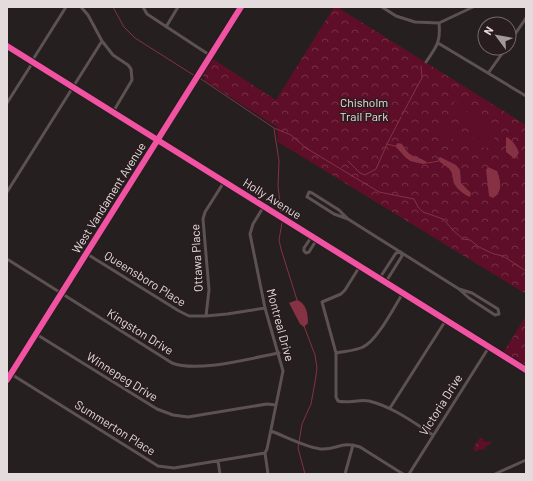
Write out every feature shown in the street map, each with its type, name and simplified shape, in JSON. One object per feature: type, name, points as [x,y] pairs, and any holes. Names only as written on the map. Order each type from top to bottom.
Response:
[{"type":"street","points":[[7,103],[66,7]]},
{"type":"street","points":[[81,7],[88,15],[102,42],[113,55],[128,65],[131,69],[132,80],[113,112]]},
{"type":"street","points":[[143,7],[147,14],[211,56]]},
{"type":"street","points":[[166,27],[178,7]]},
{"type":"street","name":"West Vandament Avenue","points":[[7,380],[241,7]]},
{"type":"street","points":[[382,7],[396,16],[415,22],[439,23],[473,7]]},
{"type":"street","points":[[517,31],[526,18]]},
{"type":"street","points":[[426,62],[438,43],[440,35],[439,23]]},
{"type":"street","points":[[7,192],[72,87],[102,42]]},
{"type":"street","points":[[438,43],[489,72],[526,96]]},
{"type":"street","name":"Holly Avenue","points":[[7,46],[526,370]]},
{"type":"street","points":[[489,72],[500,56]]},
{"type":"street","name":"Ottawa Place","points":[[206,316],[209,290],[203,219],[205,212],[224,182]]},
{"type":"street","points":[[348,219],[339,210],[309,192],[307,197],[334,214],[348,219],[459,288],[472,293],[498,309],[499,314],[495,315],[469,298],[459,288]]},
{"type":"street","name":"Montreal Drive","points":[[264,206],[253,224],[250,234],[265,308],[283,371],[271,431],[265,452],[268,474]]},
{"type":"street","points":[[312,236],[304,248],[306,253],[309,252],[317,239]]},
{"type":"street","points":[[401,252],[402,256],[387,280],[383,281],[381,276],[396,253],[401,252]]},
{"type":"street","name":"Queensboro Place","points":[[87,254],[189,316],[227,314],[265,308]]},
{"type":"street","name":"Kingston Drive","points":[[7,259],[179,366],[204,367],[279,353]]},
{"type":"street","points":[[360,266],[341,294],[322,302],[336,353],[336,397],[338,401],[343,402],[362,400],[390,408],[433,435]]},
{"type":"street","points":[[336,353],[357,350],[370,343],[376,337],[402,293]]},
{"type":"street","points":[[390,408],[446,320]]},
{"type":"street","name":"Winnepeg Drive","points":[[36,334],[156,410],[173,415],[188,417],[267,404],[276,405]]},
{"type":"street","name":"Victoria Drive","points":[[409,474],[489,347]]},
{"type":"street","name":"Summerton Place","points":[[11,374],[158,466],[174,468],[265,452]]},
{"type":"street","points":[[271,431],[315,448],[325,449],[344,444],[360,447],[403,474]]},
{"type":"street","points":[[345,474],[353,445]]},
{"type":"street","points":[[495,474],[526,460]]},
{"type":"street","points":[[218,461],[220,474]]},
{"type":"green space","name":"Chisholm Trail Park","points":[[334,7],[337,7],[526,125],[526,294],[278,142],[277,127],[206,81],[203,75],[213,59],[276,100]]},
{"type":"green space","points":[[454,101],[458,103],[461,108],[462,106],[466,109],[467,113],[468,111],[472,113],[473,118],[474,115],[479,118],[481,123],[486,123],[486,126],[494,138],[495,144],[483,131],[482,135],[478,132],[478,129],[474,131],[472,126],[468,127],[469,122],[465,124],[461,123],[462,120],[458,119],[454,115]]},
{"type":"green space","points":[[448,125],[454,126],[457,130],[459,126],[462,130],[462,134],[466,131],[467,135],[472,134],[472,139],[476,137],[480,139],[477,142],[494,145],[489,148],[471,148],[469,144],[462,144],[458,142],[461,140],[457,141],[452,139],[453,137],[445,137],[443,135],[444,133],[436,133]]},
{"type":"green space","points":[[526,316],[526,368],[503,353]]},
{"type":"green space","points":[[480,438],[483,438],[483,441],[490,441],[491,444],[485,447],[485,449],[480,449],[475,452],[473,448]]},
{"type":"shaded area","points":[[507,137],[518,150],[519,153],[515,159],[506,152]]},
{"type":"shaded area","points":[[398,143],[402,144],[411,155],[428,163],[423,164],[410,161],[395,146]]},
{"type":"shaded area","points":[[440,157],[456,165],[460,170],[461,183],[471,193],[470,197],[456,187],[449,168],[439,161],[438,159]]},
{"type":"shaded area","points":[[488,167],[497,171],[500,182],[500,189],[493,198],[489,196],[486,170]]},
{"type":"shaded area","points":[[297,300],[303,303],[307,312],[308,323],[304,327],[300,324],[289,303]]},
{"type":"waterway","points":[[113,7],[124,27],[135,38],[195,76]]},
{"type":"waterway","points":[[402,115],[422,78],[421,66]]},
{"type":"waterway","points":[[198,77],[274,128],[291,135],[306,148],[379,192],[414,199],[418,207],[423,212],[443,219],[463,239],[470,240],[479,247],[494,254],[503,256],[526,271]]},
{"type":"waterway","points":[[348,161],[360,173],[365,175],[376,169],[401,117]]},
{"type":"waterway","points":[[274,129],[279,161],[278,186],[281,211]]},
{"type":"waterway","points":[[387,144],[395,146]]},
{"type":"waterway","points":[[428,163],[439,161]]},
{"type":"waterway","points":[[282,223],[279,240],[297,300]]},
{"type":"waterway","points":[[304,326],[315,355],[317,368],[311,404],[302,424],[298,448],[305,474]]},
{"type":"cycle path","points":[[7,380],[241,7]]},
{"type":"cycle path","points":[[7,46],[526,370]]}]
